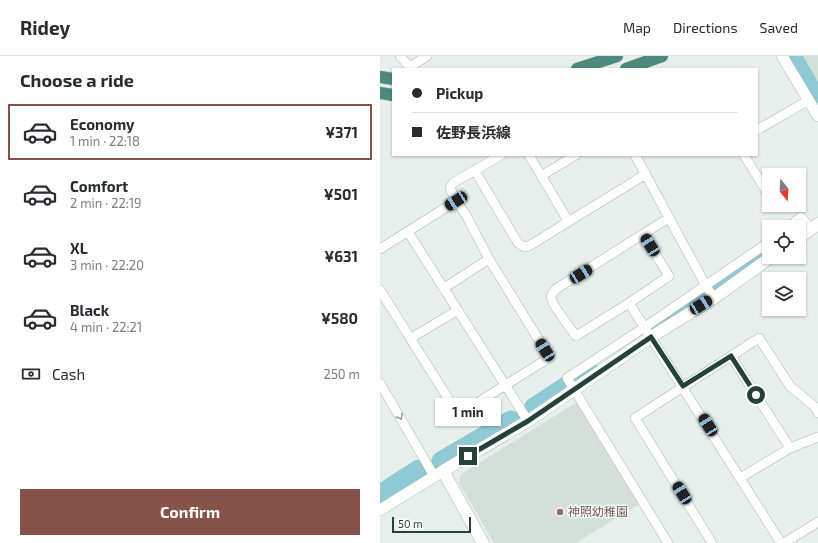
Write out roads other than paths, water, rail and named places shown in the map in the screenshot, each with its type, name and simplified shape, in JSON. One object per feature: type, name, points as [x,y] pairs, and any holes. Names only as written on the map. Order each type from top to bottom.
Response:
[{"type":"highway","points":[[580,68],[617,56]]},
{"type":"highway","points":[[629,68],[662,56]]},
{"type":"highway","points":[[380,78],[392,79]]},
{"type":"highway","points":[[380,93],[392,95]]},
{"type":"main road","points":[[483,543],[439,473],[528,421],[571,385],[648,332],[710,291],[762,262]]},
{"type":"street","points":[[400,56],[408,65],[413,65],[428,56]]},
{"type":"street","points":[[782,56],[818,116]]},
{"type":"street","points":[[758,129],[808,100]]},
{"type":"street","points":[[380,290],[456,411],[464,411],[544,361],[546,358],[546,353],[489,259],[450,188],[453,183],[500,156]]},
{"type":"street","points":[[530,156],[568,222]]},
{"type":"street","points":[[541,176],[574,156]]},
{"type":"street","points":[[636,156],[710,291],[762,248]]},
{"type":"street","points":[[745,156],[762,184]]},
{"type":"street","points":[[476,171],[518,243],[524,247],[529,246],[646,174]]},
{"type":"street","points":[[380,250],[456,201]]},
{"type":"street","points":[[643,234],[669,276],[630,303],[576,336],[553,303],[551,296],[556,289],[643,234],[669,218]]},
{"type":"street","points":[[408,232],[528,421]]},
{"type":"street","points":[[444,288],[489,259]]},
{"type":"street","points":[[630,303],[781,543]]},
{"type":"street","points":[[411,338],[458,310]]},
{"type":"street","points":[[712,543],[635,418],[759,338],[790,386],[814,407],[818,413]]},
{"type":"street","points":[[731,356],[790,448]]},
{"type":"street","points":[[380,384],[439,473],[380,510]]},
{"type":"street","points":[[571,385],[668,543]]},
{"type":"street","points":[[740,478],[790,448],[818,438]]},
{"type":"street","points":[[784,543],[818,522]]},
{"type":"waterway","points":[[792,56],[818,101]]},
{"type":"waterway","points":[[658,325],[762,254]]},
{"type":"waterway","points":[[534,407],[589,371]]},
{"type":"waterway","points":[[441,461],[511,420]]},
{"type":"waterway","points":[[380,494],[419,469]]},
{"type":"place","name":"神照幼稚園","points":[[560,512]]}]
